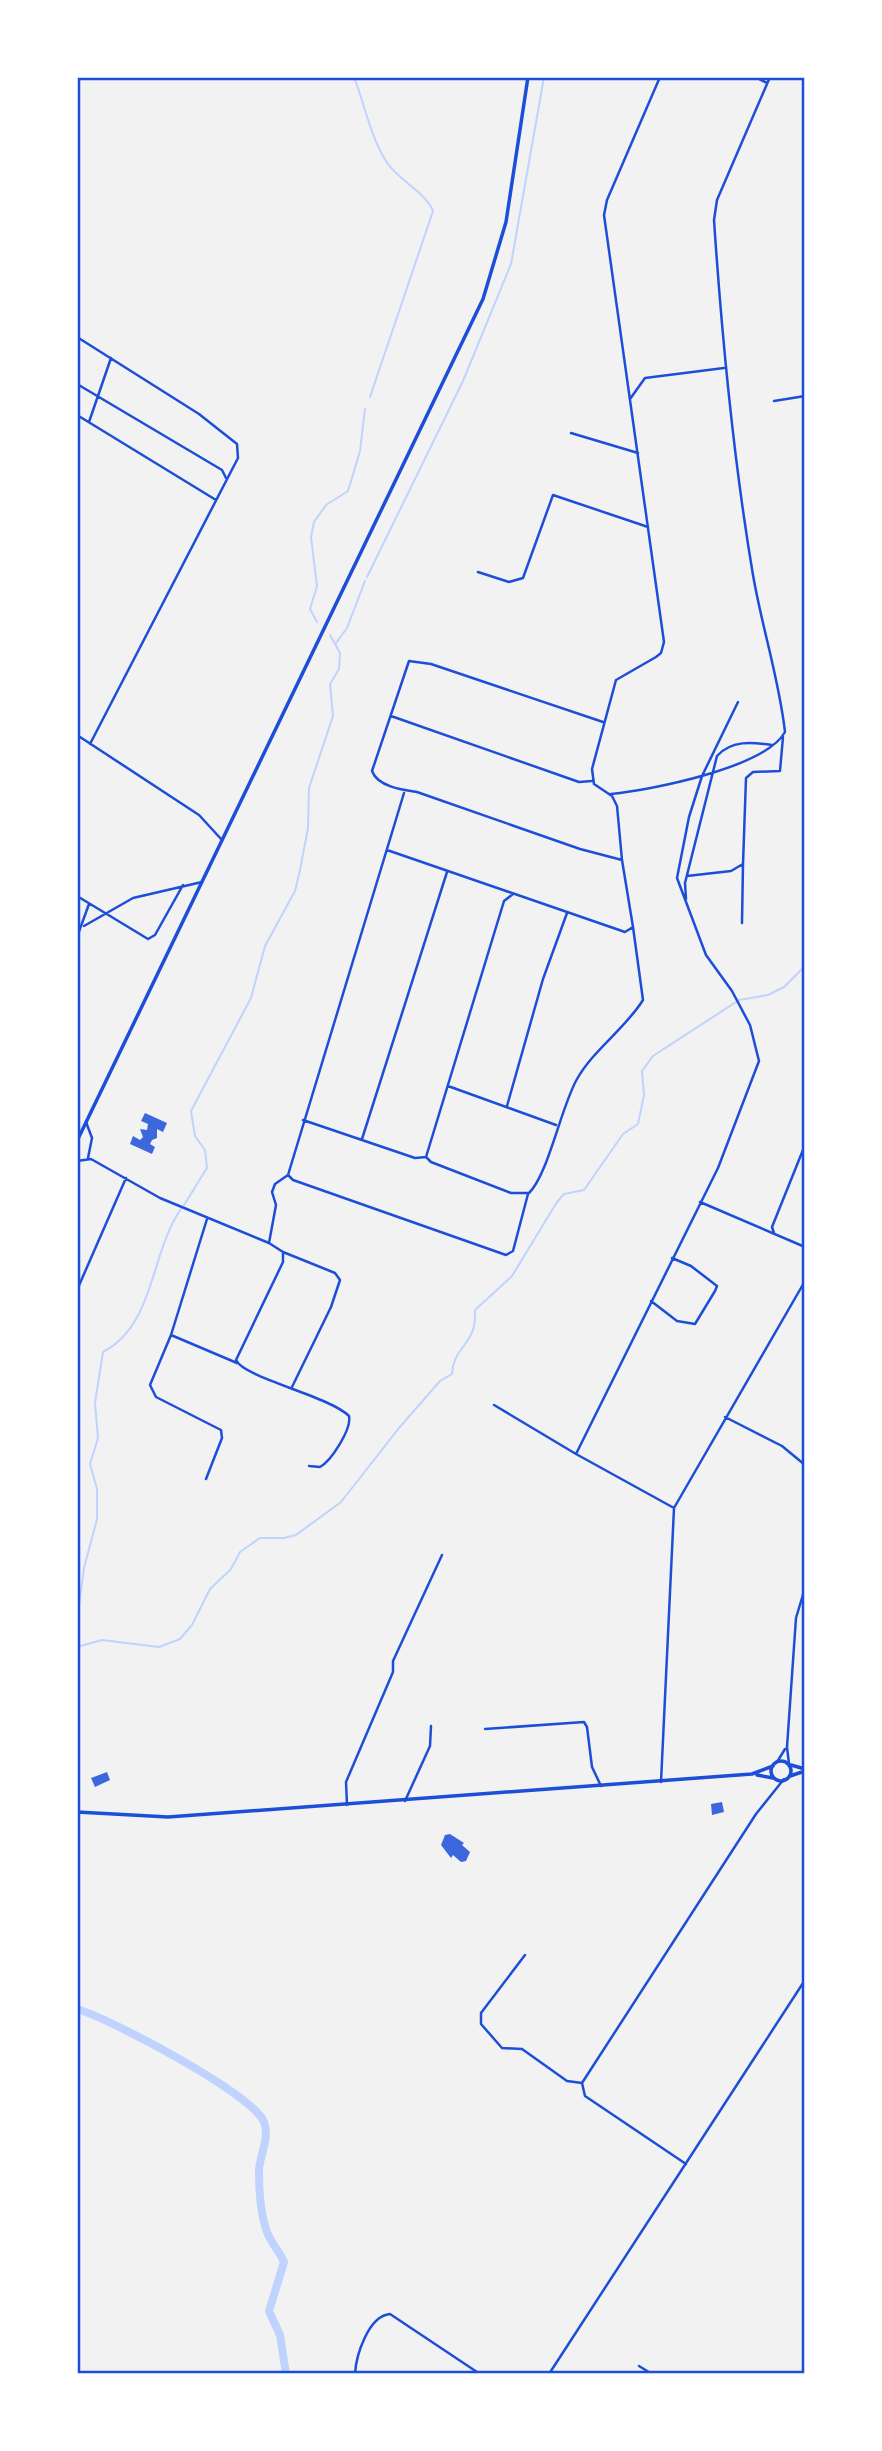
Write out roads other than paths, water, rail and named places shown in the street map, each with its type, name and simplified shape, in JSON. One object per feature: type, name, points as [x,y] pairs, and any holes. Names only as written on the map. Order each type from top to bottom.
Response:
[{"type":"main road","points":[[77,1141],[483,299],[506,222],[528,77]]},
{"type":"main road","points":[[752,1774],[777,1762],[805,1770]]},
{"type":"main road","points":[[786,1778],[792,1770],[789,1764]]},
{"type":"main road","points":[[773,1766],[773,1778]]},
{"type":"main road","points":[[77,1812],[168,1817],[752,1774],[786,1778],[805,1770]]},
{"type":"street","points":[[592,781],[592,769],[603,722],[616,680],[656,657],[664,648],[604,210],[660,77]]},
{"type":"street","points":[[755,77],[767,83]]},
{"type":"street","points":[[742,923],[746,778],[753,772],[780,771],[783,736],[777,673],[753,575],[724,368],[715,208],[769,77]]},
{"type":"street","points":[[77,337],[199,414],[237,444],[238,458],[90,744]]},
{"type":"street","points":[[89,422],[111,358]]},
{"type":"street","points":[[630,399],[645,378],[724,368]]},
{"type":"street","points":[[77,384],[222,470],[226,478]]},
{"type":"street","points":[[774,401],[805,396]]},
{"type":"street","points":[[77,415],[216,500]]},
{"type":"street","points":[[571,433],[638,453]]},
{"type":"street","points":[[478,572],[509,582],[523,578],[553,495],[649,527]]},
{"type":"street","points":[[603,722],[431,664],[414,661],[407,663],[372,771],[377,780],[404,793],[417,792],[580,849],[622,860]]},
{"type":"street","points":[[576,1454],[718,1168],[759,1061],[759,1052],[740,1004],[706,955],[677,878],[689,817],[702,776],[738,702]]},
{"type":"street","points":[[288,1175],[293,1180],[506,1255],[513,1251],[528,1193],[536,1185],[557,1125],[581,1073],[643,1000],[622,860],[617,806],[610,794],[592,781],[579,782],[391,716]]},
{"type":"street","points":[[77,735],[199,815],[222,840]]},
{"type":"street","points":[[610,794],[711,774],[772,745],[783,736]]},
{"type":"street","points":[[687,906],[687,876],[717,756],[726,748],[749,742],[772,745]]},
{"type":"street","points":[[269,1243],[276,1205],[272,1189],[288,1175],[404,793]]},
{"type":"street","points":[[387,850],[625,932],[633,927]]},
{"type":"street","points":[[687,876],[732,871],[743,864]]},
{"type":"street","points":[[362,1139],[447,871]]},
{"type":"street","points":[[84,926],[133,898],[202,882]]},
{"type":"street","points":[[77,896],[148,939],[155,935],[183,885]]},
{"type":"street","points":[[426,1157],[504,901],[513,894]]},
{"type":"street","points":[[77,937],[84,926],[89,904]]},
{"type":"street","points":[[507,1106],[543,979],[567,913]]},
{"type":"street","points":[[447,1086],[557,1125]]},
{"type":"street","points":[[303,1120],[415,1158],[426,1157]]},
{"type":"street","points":[[86,1122],[92,1138],[88,1158]]},
{"type":"street","points":[[776,1235],[772,1227],[805,1145]]},
{"type":"street","points":[[426,1157],[431,1162],[511,1193],[528,1193]]},
{"type":"street","points":[[77,1161],[88,1158],[153,1194],[335,1273],[341,1283],[292,1387]]},
{"type":"street","points":[[77,1290],[126,1178]]},
{"type":"street","points":[[700,1202],[805,1247]]},
{"type":"street","points":[[206,1479],[222,1438],[221,1430],[156,1397],[150,1389],[207,1219]]},
{"type":"street","points":[[237,1363],[238,1351],[283,1262],[283,1252]]},
{"type":"street","points":[[651,1301],[677,1321],[695,1325],[715,1292],[717,1286],[710,1279],[672,1258]]},
{"type":"street","points":[[661,1782],[674,1507],[805,1281]]},
{"type":"street","points":[[170,1335],[346,1413],[350,1420],[327,1462],[320,1467],[309,1466]]},
{"type":"street","points":[[494,1405],[576,1454],[674,1507]]},
{"type":"street","points":[[725,1417],[782,1446],[805,1465]]},
{"type":"street","points":[[347,1805],[346,1782],[393,1672],[393,1661],[442,1555]]},
{"type":"street","points":[[789,1764],[787,1746],[796,1618],[805,1588]]},
{"type":"street","points":[[485,1728],[584,1722],[592,1767],[601,1786]]},
{"type":"street","points":[[405,1801],[430,1746],[431,1726]]},
{"type":"street","points":[[777,1762],[787,1746]]},
{"type":"street","points":[[771,1793],[773,1778]]},
{"type":"street","points":[[686,2164],[584,2096],[582,2083],[771,1793],[786,1778]]},
{"type":"street","points":[[525,1955],[481,2013],[481,2024],[502,2048],[522,2049],[567,2081],[582,2083]]},
{"type":"street","points":[[549,2374],[805,1980]]},
{"type":"street","points":[[355,2374],[359,2351],[377,2320],[390,2314],[473,2372],[480,2374]]},
{"type":"street","points":[[639,2366],[652,2374]]},
{"type":"waterway","points":[[354,77],[382,155],[433,211],[370,397]]},
{"type":"waterway","points":[[367,577],[463,381],[511,264],[544,77]]},
{"type":"waterway","points":[[317,622],[310,609],[317,586],[311,537],[314,522],[326,505],[348,491],[360,451],[365,409]]},
{"type":"waterway","points":[[336,643],[347,628],[365,581]]},
{"type":"waterway","points":[[184,1205],[207,1168],[205,1150],[195,1136],[191,1111],[251,998],[265,946],[295,891],[308,828],[309,788],[333,716],[330,684],[339,669],[340,653],[330,635]]},
{"type":"waterway","points":[[739,1000],[768,995],[784,987],[805,966]]},
{"type":"waterway","points":[[77,1647],[102,1640],[159,1647],[180,1639],[192,1625],[210,1589],[231,1569],[240,1552],[260,1538],[296,1535],[341,1502],[399,1428],[440,1381],[452,1374],[457,1356],[473,1331],[475,1310],[512,1276],[557,1202],[564,1194],[584,1190],[623,1134],[638,1124],[644,1095],[642,1071],[653,1056],[736,1002]]},
{"type":"waterway","points":[[77,1620],[84,1568],[97,1519],[97,1489],[90,1464],[98,1438],[95,1403],[103,1352],[120,1340],[133,1324],[150,1287],[163,1246],[181,1209]]},
{"type":"waterway","points":[[77,2009],[147,2041],[208,2076],[254,2109],[264,2122],[265,2140],[259,2170],[261,2207],[267,2233],[284,2262],[269,2311],[280,2335],[286,2374]]}]
